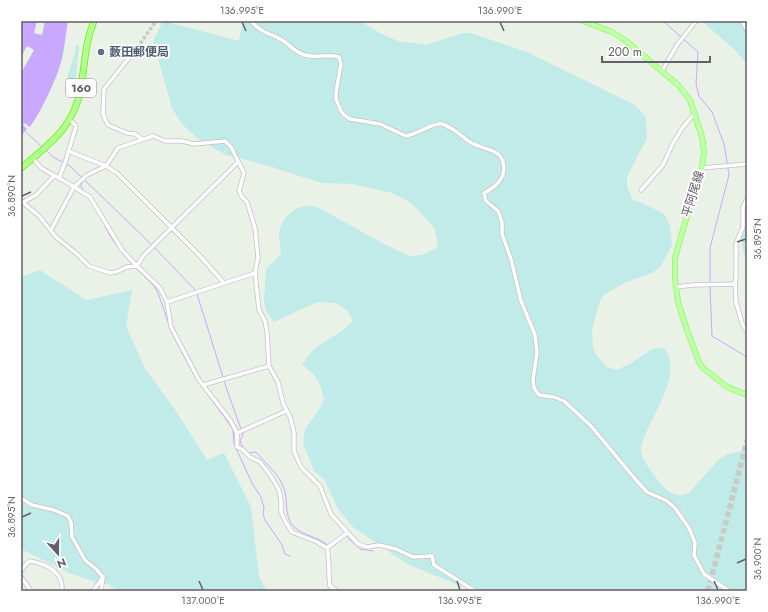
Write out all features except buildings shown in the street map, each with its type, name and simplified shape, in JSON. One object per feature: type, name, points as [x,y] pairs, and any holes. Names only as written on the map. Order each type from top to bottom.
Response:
[{"type":"highway","name":"160","points":[[21,168],[47,145],[70,120],[78,98],[88,37],[94,21]]},
{"type":"main road","name":"平阿尾線","points":[[583,21],[612,32],[625,40],[683,90],[690,100],[704,144],[702,168],[677,247],[674,267],[681,315],[699,362],[709,374],[727,387],[747,395]]},
{"type":"street","points":[[251,21],[256,27],[282,40],[290,47],[305,55],[316,56],[331,54],[339,57],[341,64],[336,99],[341,111],[350,119],[380,124],[406,136],[441,123],[457,132],[471,143],[487,148],[499,155],[504,166],[502,179],[493,189],[484,193],[486,201],[498,211],[502,222],[502,234],[511,259],[521,301],[535,335],[537,352],[533,380],[534,388],[540,395],[560,399],[570,406],[591,426],[647,492],[667,501],[675,508],[689,528],[695,542],[694,555],[704,574],[729,591]]},
{"type":"street","points":[[662,71],[677,45],[696,21]]},
{"type":"street","points":[[742,21],[747,30]]},
{"type":"street","points":[[137,48],[104,89],[103,113],[108,125],[127,133],[135,134],[142,139]]},
{"type":"street","points":[[640,190],[663,165],[673,143],[683,127],[695,113]]},
{"type":"street","points":[[59,178],[76,126],[70,120]]},
{"type":"street","points":[[679,124],[683,127]]},
{"type":"street","points":[[50,230],[74,187],[87,175],[106,166],[118,148],[153,136],[165,141],[194,144],[225,141],[231,147],[244,173],[239,191],[247,202],[255,228],[258,257],[255,273],[259,310],[265,321],[267,332],[269,366],[278,382],[283,403],[292,424],[294,432],[294,451],[301,467],[320,486],[331,514],[347,534],[358,544],[367,547],[379,545],[384,546],[396,549],[413,557],[432,556],[434,565],[475,591]]},
{"type":"street","points":[[68,151],[106,166],[117,173],[200,256],[224,283]]},
{"type":"street","points":[[33,158],[41,168],[74,187],[94,201],[122,250],[160,288],[167,302],[172,327],[203,385],[226,414],[237,433],[237,446],[250,457],[260,462],[271,476],[279,490],[281,512],[292,532],[317,542],[327,548],[329,554],[330,586],[337,591]]},
{"type":"street","points":[[137,266],[143,256],[238,162]]},
{"type":"street","points":[[702,168],[747,164]]},
{"type":"street","points":[[54,176],[36,195],[22,203],[43,220],[50,230],[89,266],[110,273],[127,267],[137,266]]},
{"type":"street","points":[[747,199],[743,207],[743,227],[736,244],[735,267],[736,302],[742,323],[747,330]]},
{"type":"street","points":[[167,302],[255,273]]},
{"type":"street","points":[[676,287],[735,284]]},
{"type":"street","points":[[203,385],[269,366]]},
{"type":"street","points":[[237,433],[286,411]]},
{"type":"street","points":[[21,498],[32,505],[54,510],[68,516],[71,522],[72,537],[85,560],[103,577],[101,591]]},
{"type":"street","points":[[327,548],[347,534]]},
{"type":"street","points":[[21,571],[27,563],[30,562],[46,566],[57,572],[60,576],[62,591]]},
{"type":"street","points":[[21,577],[31,591]]},
{"type":"street","points":[[93,591],[103,577]]},
{"type":"shaded area","points":[[21,21],[68,21],[63,54],[54,82],[35,120],[30,127],[24,123],[23,125],[27,129],[21,135]]},
{"type":"shaded area","points":[[163,21],[239,41],[243,21],[360,21],[379,33],[398,41],[426,45],[463,33],[471,33],[527,52],[635,105],[646,117],[647,139],[627,177],[627,186],[632,199],[665,215],[670,227],[672,246],[660,267],[652,273],[626,282],[604,295],[599,303],[592,330],[593,349],[607,367],[616,370],[630,364],[652,349],[665,349],[669,359],[669,380],[644,437],[641,451],[653,474],[671,493],[681,495],[689,493],[718,460],[728,454],[747,450],[747,591],[470,591],[407,564],[353,527],[338,509],[324,479],[314,471],[303,443],[305,429],[320,408],[324,399],[320,385],[314,375],[302,364],[315,348],[342,331],[353,321],[347,310],[336,303],[317,302],[274,322],[266,311],[264,301],[266,269],[281,254],[279,236],[281,225],[292,212],[302,207],[310,206],[319,208],[386,245],[410,256],[423,255],[435,249],[438,244],[435,230],[411,203],[392,193],[352,184],[322,183],[255,162],[226,155],[198,139],[183,125],[172,108],[153,41]]},
{"type":"shaded area","points":[[702,21],[747,21],[747,64],[735,50]]},
{"type":"shaded area","points":[[76,45],[79,46],[75,84],[66,81]]},
{"type":"shaded area","points":[[747,202],[747,261],[741,239],[741,223],[744,208]]},
{"type":"shaded area","points":[[40,270],[86,300],[132,290],[126,326],[145,369],[174,408],[207,460],[224,453],[251,507],[259,577],[267,591],[118,591],[108,584],[96,582],[71,574],[21,549],[21,277]]},
{"type":"pier","points":[[37,21],[45,21],[42,35],[34,33]]},
{"type":"pier","points":[[27,46],[34,50],[21,73],[21,57]]},
{"type":"waterway","points":[[663,21],[698,52],[696,84],[699,96],[712,112],[724,144],[729,175],[710,248],[710,282]]},
{"type":"waterway","points":[[25,131],[42,147]]},
{"type":"waterway","points":[[46,150],[53,157],[70,166],[152,245]]},
{"type":"waterway","points":[[82,182],[81,186],[84,192]]},
{"type":"waterway","points":[[104,224],[117,246],[133,265]]},
{"type":"waterway","points":[[154,247],[196,291]]},
{"type":"waterway","points":[[135,267],[154,286],[158,293],[172,333],[194,375]]},
{"type":"waterway","points":[[710,286],[712,336],[747,357]]},
{"type":"waterway","points":[[197,294],[227,390],[241,429]]},
{"type":"waterway","points":[[198,381],[233,429],[234,444],[252,483],[261,497],[265,520],[282,545],[285,554],[290,556]]},
{"type":"waterway","points":[[242,432],[243,435],[240,441],[243,448],[249,453],[256,452],[275,472],[281,481],[286,496],[288,518],[294,527],[321,540],[329,546]]},
{"type":"waterway","points":[[346,536],[360,549],[373,551]]},
{"type":"waterway","points":[[332,547],[343,538]]},
{"type":"tunnel","points":[[137,48],[156,21]]},
{"type":"tunnel","points":[[708,591],[747,441]]},
{"type":"place","name":"藪田郵便局","points":[[101,52]]}]
